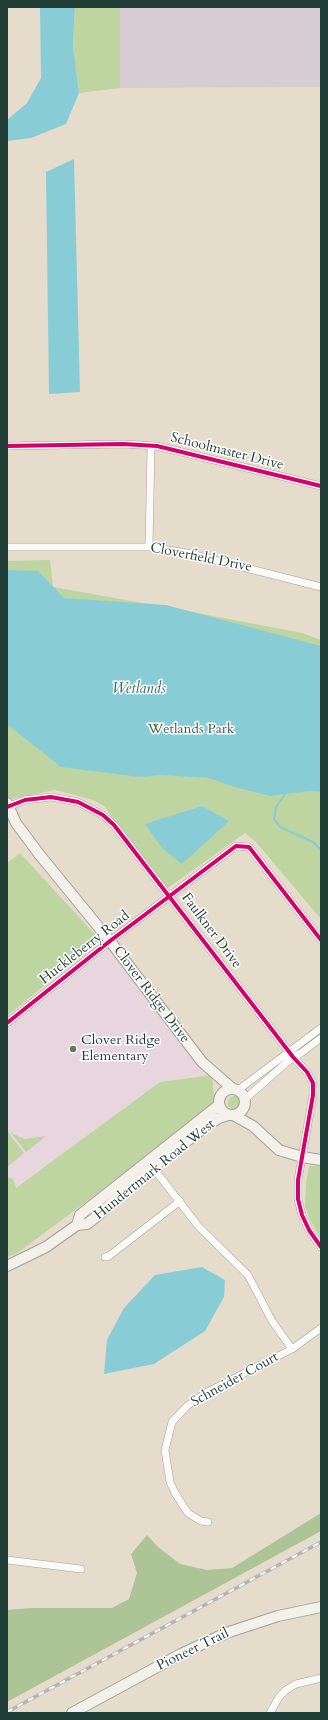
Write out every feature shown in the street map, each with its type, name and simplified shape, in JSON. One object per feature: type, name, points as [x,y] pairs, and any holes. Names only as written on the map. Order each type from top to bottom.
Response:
[{"type":"street","name":"Schoolmaster Drive","points":[[7,446],[123,444],[163,448],[321,486]]},
{"type":"street","points":[[149,547],[151,447]]},
{"type":"street","name":"Cloverfield Drive","points":[[7,547],[149,547],[187,553],[321,586]]},
{"type":"street","name":"Faulkner Drive","points":[[7,805],[25,800],[51,797],[65,798],[90,807],[114,825],[310,1077],[313,1088],[298,1180],[298,1199],[302,1215],[309,1230],[321,1247]]},
{"type":"street","name":"Clover Ridge Drive","points":[[7,805],[16,823],[39,854],[110,941],[202,1062],[211,1071],[236,1090]]},
{"type":"street","name":"Huckleberry Road","points":[[7,1022],[110,941],[171,897],[232,847],[249,847],[321,940]]},
{"type":"street","points":[[231,1115],[242,1112],[246,1102],[292,1054],[321,1028]]},
{"type":"street","points":[[321,1038],[301,1053],[292,1054],[236,1090],[225,1091],[219,1101],[222,1111],[252,1126],[279,1150],[302,1157],[321,1160]]},
{"type":"street","name":"Clover Ridge Drive","points":[[211,1071],[219,1101]]},
{"type":"street","points":[[236,1090],[246,1102],[252,1126]]},
{"type":"street","name":"Hundertmark Road West","points":[[151,1165],[219,1101]]},
{"type":"street","name":"Hundertmark Road West","points":[[7,1266],[46,1247],[77,1224],[80,1215],[209,1124],[219,1118],[231,1115]]},
{"type":"street","points":[[151,1165],[207,1236],[248,1275],[272,1321],[292,1349]]},
{"type":"street","points":[[105,1258],[180,1201]]},
{"type":"street","name":"Schneider Court","points":[[208,1522],[200,1521],[188,1512],[174,1493],[170,1482],[165,1450],[172,1422],[187,1406],[207,1392],[292,1349],[321,1328]]},
{"type":"street","points":[[7,1560],[81,1569]]},
{"type":"street","name":"Pioneer Trail","points":[[72,1713],[181,1654],[226,1633],[278,1616],[321,1607]]},
{"type":"street","points":[[270,1713],[279,1697],[286,1690],[302,1682],[321,1678]]},
{"type":"shaded area","points":[[120,7],[321,7],[321,87],[120,88]]},
{"type":"shaded area","points":[[107,950],[203,1073],[160,1082],[16,1188],[7,1175],[7,1096],[10,1093],[7,1088],[7,1027]]},
{"type":"green space","points":[[75,7],[120,7],[120,88],[79,93],[73,45]]},
{"type":"green space","name":"Wetlands","points":[[50,560],[53,587],[302,633],[321,640],[321,919],[256,842],[245,833],[165,890],[104,806],[93,800],[55,790],[7,800],[7,561]]},
{"type":"green space","points":[[20,853],[100,940],[7,1016],[7,863]]},
{"type":"green space","points":[[212,1075],[215,1106],[16,1254],[7,1257],[7,1177],[13,1179],[16,1188],[160,1082]]},
{"type":"green space","points":[[232,1096],[238,1096],[242,1100],[242,1106],[238,1110],[232,1110],[228,1106],[228,1100]]},
{"type":"green space","points":[[7,1131],[24,1153],[7,1167]]},
{"type":"green space","points":[[11,1133],[25,1139],[46,1136],[26,1152]]},
{"type":"green space","points":[[309,1166],[321,1166],[321,1239],[310,1220],[305,1206]]},
{"type":"green space","points":[[321,1513],[321,1531],[7,1702],[7,1610],[31,1608],[112,1608],[129,1599],[137,1573],[131,1554],[147,1535],[158,1547],[180,1564],[207,1570],[232,1568]]},
{"type":"water","points":[[40,7],[75,7],[73,45],[79,93],[66,124],[31,138],[7,141],[7,120],[27,103],[41,78]]},
{"type":"water","points":[[74,159],[80,392],[49,394],[46,172]]},
{"type":"water","name":"Wetlands","points":[[7,570],[38,571],[64,598],[166,605],[321,646],[321,792],[309,791],[270,796],[234,787],[209,778],[162,775],[139,777],[61,767],[7,724]]},
{"type":"water","points":[[202,806],[229,821],[182,864],[162,848],[145,824]]},
{"type":"water","points":[[202,1267],[225,1280],[224,1297],[205,1331],[154,1364],[104,1374],[107,1340],[124,1308],[155,1275]]},
{"type":"waterway","points":[[286,793],[276,807],[274,819],[280,827],[313,842],[321,850]]},
{"type":"railway","points":[[7,1712],[321,1542]]},
{"type":"cycle path","points":[[7,446],[123,444],[157,446],[321,486]]},
{"type":"cycle path","points":[[7,807],[25,800],[51,797],[78,802],[103,815],[114,825],[293,1057],[307,1072],[313,1083],[313,1095],[298,1180],[298,1199],[302,1215],[309,1230],[321,1247]]},
{"type":"cycle path","points":[[7,1023],[110,941],[236,846],[249,847],[321,940]]},
{"type":"place","name":"Clover Ridge Elementary","points":[[73,1049]]},
{"type":"park label","name":"Wetlands Park","points":[[191,730]]}]
